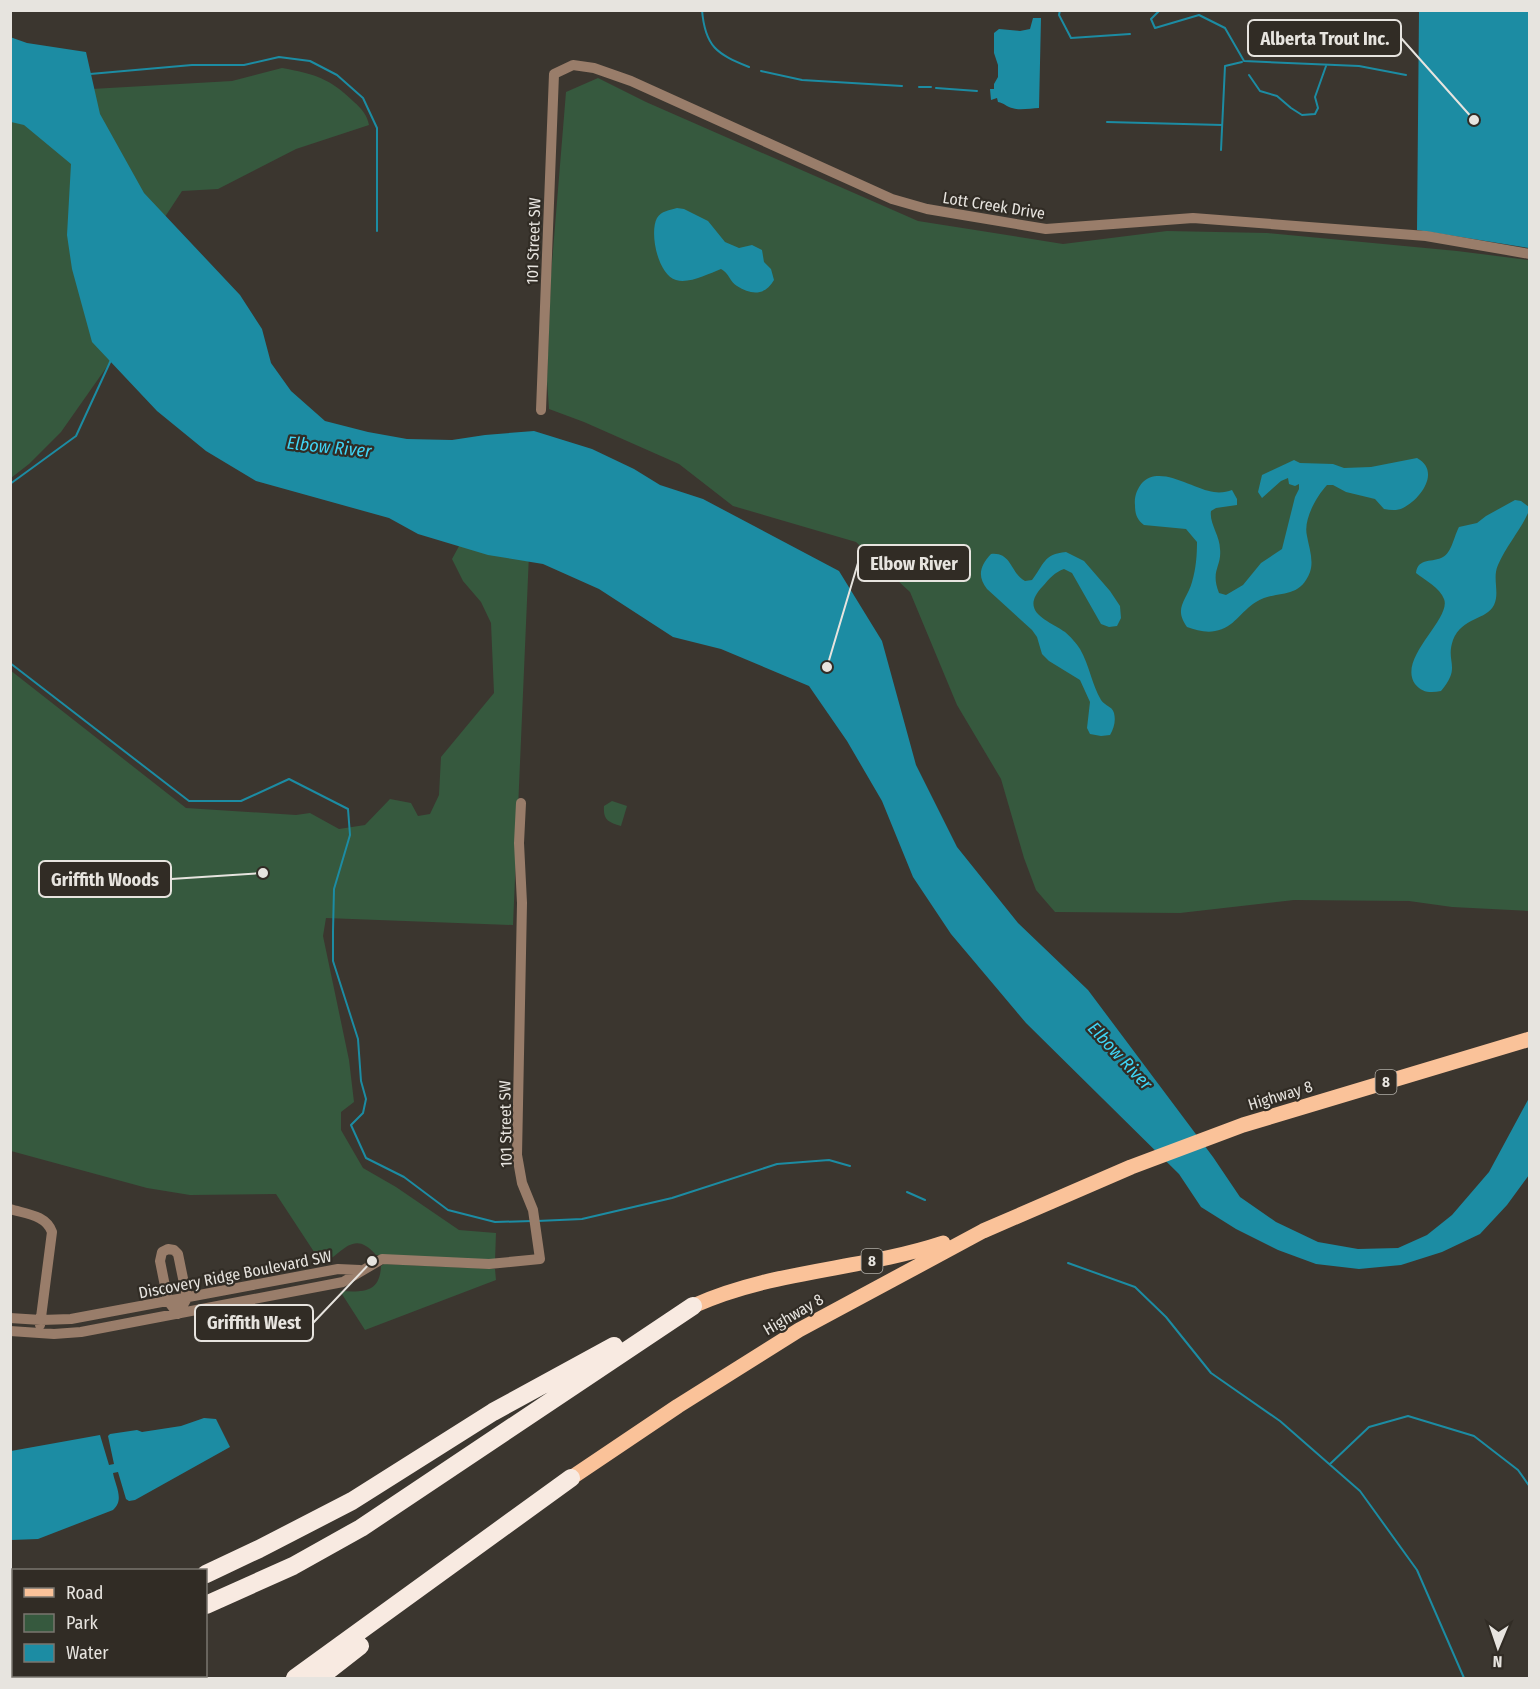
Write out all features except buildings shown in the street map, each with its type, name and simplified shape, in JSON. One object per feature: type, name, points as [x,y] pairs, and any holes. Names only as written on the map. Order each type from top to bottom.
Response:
[{"type":"highway","points":[[207,1574],[351,1501],[493,1412],[590,1358],[693,1306]]},
{"type":"highway","points":[[207,1605],[293,1566],[361,1528],[693,1306]]},
{"type":"highway","points":[[295,1678],[571,1478]]},
{"type":"highway","points":[[319,1678],[550,1501],[571,1478]]},
{"type":"main road","name":"Highway 8","points":[[571,1478],[678,1406],[799,1330],[952,1246],[1131,1167],[1244,1125],[1530,1039]]},
{"type":"main road","name":"Highway 8","points":[[693,1306],[757,1283],[887,1258],[933,1246],[1047,1203]]},
{"type":"street","name":"Lott Creek Drive","points":[[554,74],[573,65],[594,68],[631,81],[892,199],[927,209],[1046,229],[1193,218],[1426,236],[1530,254]]},
{"type":"street","name":"101 Street SW","points":[[541,410],[554,74]]},
{"type":"street","name":"101 Street SW","points":[[360,1270],[382,1259],[489,1264],[540,1259],[534,1216],[522,1183],[517,1155],[522,903],[519,852],[521,803]]},
{"type":"street","points":[[10,1209],[42,1218],[50,1226],[52,1232],[39,1334]]},
{"type":"street","points":[[168,1249],[178,1254],[187,1298],[178,1314],[168,1301],[160,1258],[162,1252],[168,1249]]},
{"type":"street","name":"Discovery Ridge Boulevard SW","points":[[10,1318],[71,1319],[338,1269],[360,1270]]},
{"type":"street","name":"Discovery Ridge Boulevard SW","points":[[10,1331],[39,1334],[81,1332],[343,1282],[360,1270]]},
{"type":"green space","points":[[282,68],[313,75],[337,87],[362,110],[369,125],[296,149],[218,189],[182,191],[157,229],[139,321],[61,432],[29,464],[11,478],[11,104],[74,90],[232,81]]},
{"type":"green space","points":[[598,78],[646,102],[918,221],[1063,244],[1167,231],[1267,233],[1529,260],[1529,911],[1452,907],[1409,901],[1294,900],[1180,913],[1055,912],[1036,890],[1024,858],[1001,779],[957,705],[910,592],[856,542],[733,506],[679,464],[549,409],[547,381],[551,275],[566,92]]},
{"type":"green space","points":[[530,531],[513,925],[326,918],[323,936],[349,1060],[354,1102],[341,1112],[341,1130],[363,1168],[396,1187],[459,1230],[496,1233],[495,1261],[376,1255],[368,1247],[354,1244],[322,1264],[276,1194],[190,1195],[147,1188],[11,1151],[10,670],[186,808],[296,815],[310,813],[339,829],[365,825],[390,799],[411,803],[418,816],[430,814],[439,795],[441,757],[494,693],[491,623],[481,602],[463,581],[452,559],[465,535]]},
{"type":"green space","points":[[612,801],[627,806],[621,826],[610,822],[604,814],[604,806]]},
{"type":"green space","points":[[384,1264],[495,1269],[496,1280],[365,1330],[340,1291],[362,1291],[373,1286]]},
{"type":"water","points":[[1419,11],[1529,11],[1529,248],[1417,230]]},
{"type":"water","points":[[1033,18],[1041,18],[1039,108],[1015,109],[998,102],[997,98],[991,100],[990,89],[994,89],[998,77],[998,65],[994,53],[994,33],[999,29],[1020,31],[1030,29]]},
{"type":"water","name":"Elbow River","points":[[10,37],[27,43],[86,52],[100,114],[144,193],[240,295],[262,329],[271,363],[291,391],[325,421],[407,439],[452,440],[534,431],[592,449],[634,469],[660,485],[703,499],[839,571],[882,641],[916,765],[957,847],[1018,923],[1088,990],[1213,1157],[1240,1197],[1276,1222],[1318,1242],[1358,1249],[1398,1248],[1427,1235],[1452,1215],[1489,1172],[1529,1098],[1529,1175],[1507,1205],[1480,1234],[1442,1252],[1401,1265],[1359,1269],[1316,1264],[1278,1250],[1236,1229],[1201,1207],[1179,1174],[1026,1023],[951,934],[913,877],[882,801],[847,741],[809,686],[721,649],[673,637],[599,589],[543,564],[488,555],[418,534],[389,518],[256,481],[206,451],[157,411],[92,342],[72,269],[67,235],[71,164],[24,125],[11,122]]},
{"type":"water","points":[[677,208],[708,221],[725,242],[739,248],[752,245],[762,250],[764,262],[771,269],[774,280],[766,289],[752,292],[735,284],[721,269],[687,281],[670,277],[660,262],[654,233],[657,218],[666,211]]},
{"type":"water","points":[[1417,458],[1427,470],[1426,484],[1422,492],[1410,504],[1401,509],[1384,509],[1375,499],[1327,485],[1315,502],[1307,523],[1306,530],[1312,563],[1305,581],[1294,591],[1256,602],[1232,623],[1215,631],[1187,627],[1181,614],[1182,604],[1190,588],[1194,572],[1197,542],[1186,529],[1144,525],[1138,519],[1135,511],[1137,490],[1149,478],[1158,476],[1214,492],[1232,490],[1237,499],[1237,505],[1211,511],[1220,549],[1216,574],[1217,585],[1219,593],[1226,595],[1243,585],[1261,563],[1282,549],[1299,484],[1295,486],[1289,484],[1288,478],[1281,481],[1262,498],[1258,492],[1262,475],[1294,460],[1300,463],[1333,464],[1344,468],[1371,467]]},
{"type":"water","points":[[1515,500],[1529,507],[1528,513],[1496,570],[1494,605],[1486,614],[1468,623],[1457,633],[1451,648],[1451,676],[1441,691],[1424,691],[1415,684],[1411,674],[1413,663],[1440,617],[1444,599],[1436,588],[1416,573],[1417,568],[1423,562],[1446,555],[1459,527],[1477,523]]},
{"type":"water","points":[[1066,552],[1084,561],[1110,591],[1120,606],[1121,618],[1117,626],[1109,627],[1101,624],[1072,573],[1064,569],[1052,576],[1036,595],[1034,609],[1044,619],[1067,634],[1080,649],[1101,700],[1114,713],[1113,730],[1110,735],[1090,734],[1087,728],[1090,702],[1080,680],[1049,661],[1042,654],[1037,637],[1032,630],[987,589],[982,580],[982,567],[991,554],[1003,556],[1025,581],[1032,580],[1048,558]]},
{"type":"water","points":[[204,1418],[216,1419],[230,1447],[135,1500],[126,1499],[118,1472],[113,1473],[119,1497],[117,1506],[113,1510],[38,1539],[11,1540],[11,1451],[100,1435],[109,1465],[114,1464],[108,1436],[110,1434],[181,1426]]},
{"type":"waterway","points":[[702,10],[706,33],[715,48],[729,58],[749,67]]},
{"type":"waterway","points":[[1060,10],[1059,15],[1071,38],[1130,34]]},
{"type":"waterway","points":[[1160,10],[1151,19],[1155,28],[1199,15],[1225,28],[1244,61],[1359,66],[1406,75]]},
{"type":"waterway","points":[[90,74],[192,65],[244,65],[279,57],[310,61],[337,75],[363,98],[377,128],[377,231]]},
{"type":"waterway","points":[[1221,150],[1225,66],[1242,62]]},
{"type":"waterway","points":[[1249,75],[1260,91],[1277,96],[1302,115],[1315,114],[1318,108],[1315,97],[1326,66]]},
{"type":"waterway","points":[[761,71],[802,80],[902,86]]},
{"type":"waterway","points":[[919,87],[931,87]]},
{"type":"waterway","points":[[936,88],[977,91]]},
{"type":"waterway","points":[[1107,122],[1222,125]]},
{"type":"waterway","points":[[10,484],[76,436],[111,360]]},
{"type":"waterway","points":[[10,663],[189,801],[241,801],[289,779],[348,809],[350,835],[334,889],[333,961],[358,1039],[361,1081],[366,1099],[363,1113],[351,1125],[366,1158],[404,1177],[448,1210],[495,1222],[532,1221]]},
{"type":"waterway","points":[[537,1221],[582,1219],[672,1198],[777,1164],[829,1160],[850,1166]]},
{"type":"waterway","points":[[907,1192],[925,1200]]},
{"type":"waterway","points":[[1068,1263],[1135,1287],[1166,1317],[1211,1373],[1280,1421],[1360,1491],[1417,1570],[1464,1678]]},
{"type":"waterway","points":[[1330,1464],[1369,1427],[1408,1416],[1474,1436],[1518,1470],[1530,1487]]},
{"type":"place","name":"Alberta Trout Inc.","points":[[1474,120]]},
{"type":"place","name":"Elbow River","points":[[827,667]]},
{"type":"place","name":"Griffith Woods","points":[[263,873]]},
{"type":"place","name":"Griffith West","points":[[372,1261]]}]
